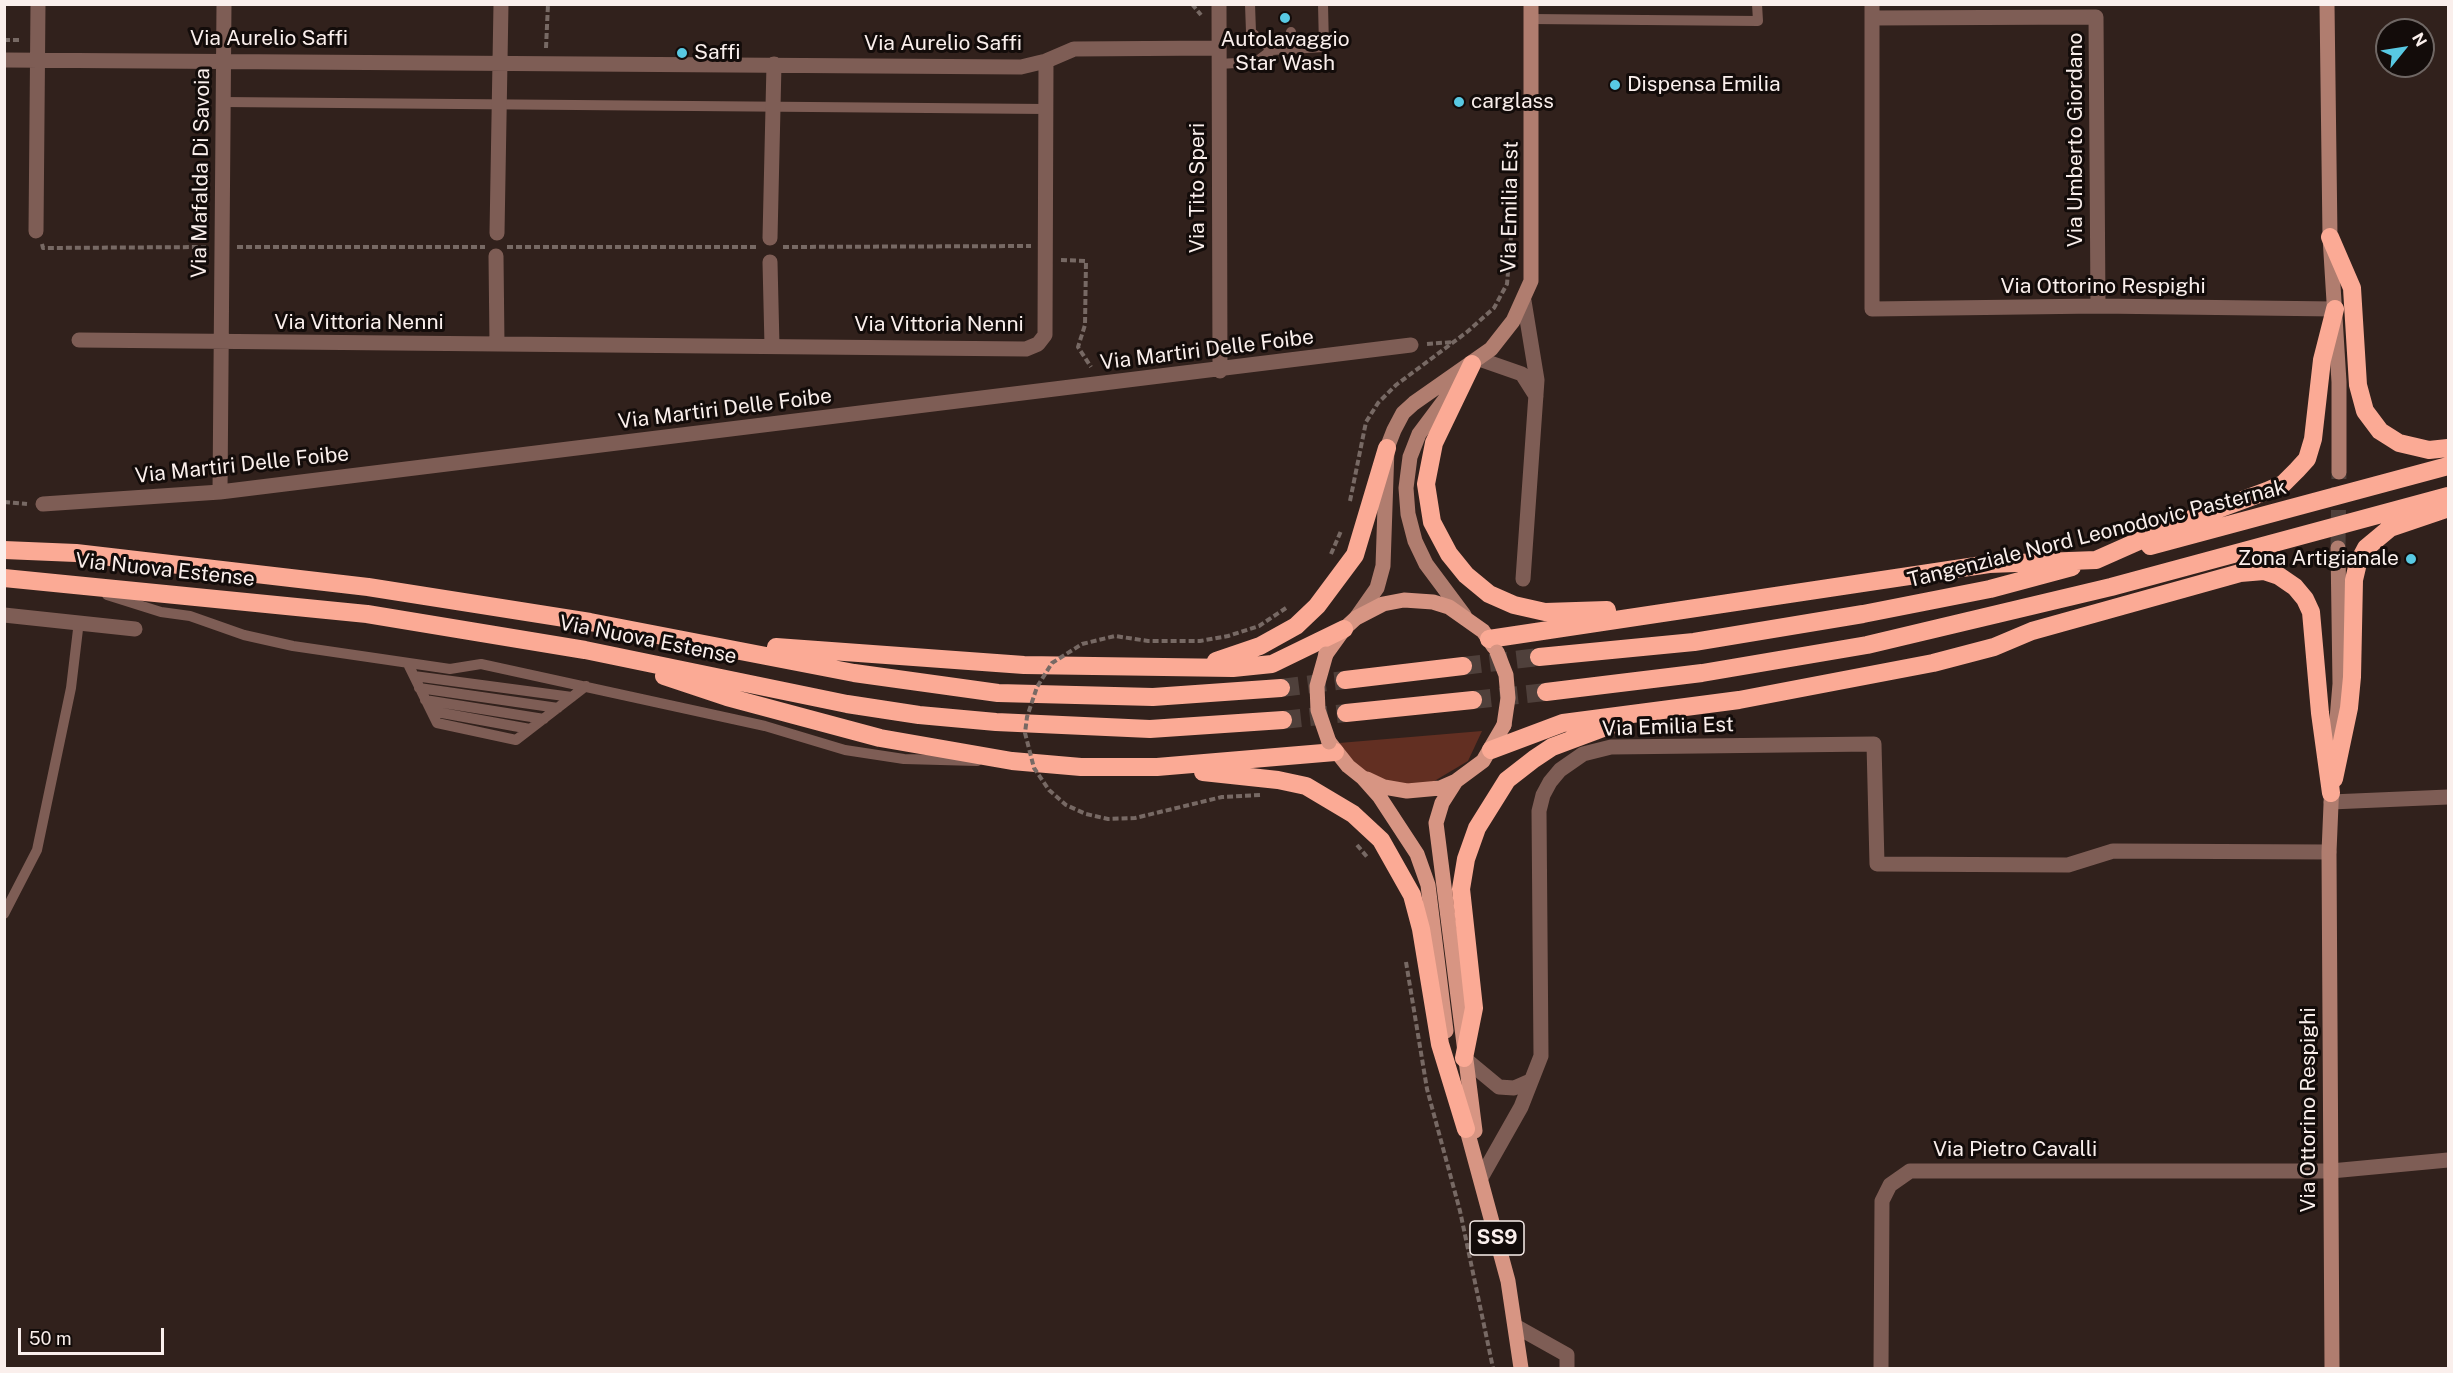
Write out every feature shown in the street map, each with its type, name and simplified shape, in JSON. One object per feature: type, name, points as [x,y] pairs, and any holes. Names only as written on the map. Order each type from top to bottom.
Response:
[{"type":"highway","points":[[2330,237],[2352,288],[2358,386],[2365,411],[2380,431],[2399,443],[2429,450],[2448,448]]},
{"type":"highway","points":[[1493,645],[1989,564],[2096,560],[2175,525],[2283,484],[2297,470],[2307,459],[2313,439],[2322,360],[2335,309]]},
{"type":"highway","points":[[1476,362],[1434,442],[1426,484],[1432,522],[1449,554],[1466,575],[1489,594],[1514,605],[1545,612],[1588,612],[1815,592]]},
{"type":"highway","points":[[1188,666],[1237,656],[1260,646],[1296,626],[1317,606],[1354,555],[1387,448]]},
{"type":"highway","name":"Tangenziale Nord Leonodovic Pasternak","points":[[1539,657],[1694,642],[1863,614],[1990,589],[2448,466]]},
{"type":"highway","points":[[1546,692],[1702,673],[1867,645],[2111,587],[2448,496]]},
{"type":"highway","points":[[2331,798],[2349,708],[2354,580],[2358,563],[2366,548],[2390,528],[2448,508]]},
{"type":"highway","points":[[4,540],[76,553]]},
{"type":"highway","name":"Via Nuova Estense","points":[[4,550],[76,553],[368,587],[590,622],[854,674],[998,693],[1153,697],[1281,688]]},
{"type":"highway","points":[[1491,750],[1563,723],[1599,716],[1644,714],[1739,700],[1933,663],[1994,647],[2032,631],[2240,573],[2264,571],[2279,576],[2295,587],[2305,598],[2311,612],[2320,713],[2331,798]]},
{"type":"highway","name":"Via Nuova Estense","points":[[4,578],[367,614],[585,650],[847,704],[919,715],[996,722],[1150,729],[1283,720]]},
{"type":"highway","points":[[1860,676],[1975,643],[2111,587]]},
{"type":"highway","points":[[590,622],[798,650],[930,656],[1024,664],[1233,668],[1272,664],[1350,623]]},
{"type":"highway","points":[[585,650],[727,697],[880,738],[1012,760],[1081,767],[1156,767],[1278,780],[1306,786],[1353,814],[1381,840],[1412,895],[1421,929],[1440,1044],[1466,1129]]},
{"type":"highway","points":[[1345,680],[1463,666]]},
{"type":"highway","points":[[1346,713],[1473,700]]},
{"type":"highway","points":[[1464,1058],[1474,1008],[1461,889],[1466,859],[1477,828],[1507,780],[1534,759],[1552,747],[1644,714]]},
{"type":"highway","points":[[1156,767],[1332,747]]},
{"type":"main road","name":"Via Emilia Est","points":[[1363,777],[1384,787],[1407,791],[1427,790],[1456,781],[1473,770],[1491,750],[1504,725],[1508,698],[1506,675],[1493,645],[1464,615],[1433,602],[1404,600],[1383,604],[1350,623],[1326,654],[1317,686],[1318,710],[1332,747],[1363,777],[1396,819],[1417,854],[1428,885],[1448,1050],[1466,1129],[1508,1281],[1517,1327],[1521,1368]]},
{"type":"main road","name":"Via Emilia Est","points":[[1456,781],[1442,804],[1436,823],[1464,1058],[1485,1194]]},
{"type":"street","points":[[36,231],[38,4]]},
{"type":"street","name":"Via Mafalda Di Savoia","points":[[220,492],[224,4]]},
{"type":"street","points":[[497,233],[501,4]]},
{"type":"street","name":"Via Tito Speri","points":[[1219,4],[1220,370]]},
{"type":"street","points":[[2327,4],[2330,237],[2339,382],[2339,472]]},
{"type":"street","name":"Via Umberto Giordano","points":[[1872,309],[1872,11],[2096,17],[2098,306]]},
{"type":"street","name":"Via Emilia Est","points":[[1464,615],[1426,564],[1415,541],[1408,514],[1406,488],[1410,458],[1419,434],[1437,407],[1503,335],[1524,301],[1531,281],[1533,264],[1531,12]]},
{"type":"street","name":"Via Aurelio Saffi","points":[[6,58],[1021,67],[1046,62],[1074,49],[1218,48]]},
{"type":"street","name":"Via Vittoria Nenni","points":[[221,343],[1026,349],[1038,344],[1045,335],[1046,62]]},
{"type":"street","points":[[767,244],[774,64]]},
{"type":"street","points":[[496,256],[497,344]]},
{"type":"street","points":[[770,262],[772,346]]},
{"type":"street","name":"Via Emilia Est","points":[[1523,579],[1536,396],[1536,372],[1524,301]]},
{"type":"street","name":"Via Ottorino Respighi","points":[[1872,309],[2098,306],[2335,309]]},
{"type":"street","points":[[79,340],[221,343]]},
{"type":"street","name":"Via Martiri Delle Foibe","points":[[43,504],[220,492],[1411,345]]},
{"type":"street","points":[[1476,362],[1522,374],[1536,396]]},
{"type":"street","name":"Via Emilia Est","points":[[1350,623],[1377,588],[1383,566],[1387,448],[1403,413],[1431,389],[1476,362]]},
{"type":"street","name":"Via Ottorino Respighi","points":[[2332,1368],[2329,852],[2340,684],[2338,548]]},
{"type":"street","points":[[4,615],[79,621],[135,629]]},
{"type":"street","name":"Via Emilia Est","points":[[1530,1081],[1541,1056],[1539,811],[1543,795],[1550,782],[1571,761],[1583,754],[1611,747],[1874,744],[1877,864],[2068,865],[2113,851],[2329,852]]},
{"type":"street","points":[[2331,798],[2448,797]]},
{"type":"street","points":[[1464,1058],[1499,1087],[1514,1088],[1530,1081]]},
{"type":"street","points":[[1482,1176],[1521,1107],[1530,1081]]},
{"type":"street","name":"Via Pietro Cavalli","points":[[1881,1368],[1882,1200],[1890,1185],[1910,1171],[2331,1171],[2448,1160]]},
{"type":"street","points":[[1517,1327],[1567,1362]]},
{"type":"lane","points":[[1250,4],[1251,32],[1272,50]]},
{"type":"lane","points":[[1218,64],[1256,62],[1272,50],[1324,47],[1323,4]]},
{"type":"lane","points":[[1531,12],[1758,21],[1757,4]]},
{"type":"lane","points":[[1291,32],[1291,49]]},
{"type":"lane","points":[[223,102],[1046,109]]},
{"type":"lane","points":[[24,579],[116,597],[161,612],[190,616],[244,635],[293,646],[450,669],[481,664],[765,726],[845,750],[904,759],[954,762],[1012,760]]},
{"type":"lane","points":[[4,914],[37,850],[69,699],[79,621]]},
{"type":"lane","points":[[408,664],[431,711],[530,729],[586,686]]},
{"type":"lane","points":[[414,676],[572,697]]},
{"type":"lane","points":[[419,688],[558,708]]},
{"type":"lane","points":[[425,700],[544,719]]},
{"type":"path","points":[[546,48],[548,4]]},
{"type":"path","points":[[1348,510],[1366,422],[1378,403],[1396,385],[1467,332],[1494,308],[1507,284],[1513,216]]},
{"type":"path","points":[[36,231],[43,248],[767,244],[1046,246]]},
{"type":"path","points":[[4,502],[43,504]]},
{"type":"path","points":[[1326,562],[1342,528]]},
{"type":"path","points":[[1271,797],[1260,795],[1222,797],[1135,818],[1108,819],[1086,814],[1066,805],[1049,790],[1034,768],[1026,733],[1027,717],[1037,687],[1052,663],[1082,644],[1115,636],[1148,641],[1200,641],[1228,636],[1259,626],[1294,600]]},
{"type":"path","points":[[1354,841],[1374,867]]},
{"type":"path","points":[[1406,960],[1427,1089],[1460,1211],[1493,1368]]},
{"type":"shaded area","points":[[1482,731],[1468,761],[1431,783],[1403,786],[1369,775],[1357,766],[1339,743]]},
{"type":"tunnel","points":[[2338,548],[2339,472]]},
{"type":"tunnel","points":[[1463,666],[1539,657]]},
{"type":"tunnel","points":[[1281,688],[1345,680]]},
{"type":"tunnel","points":[[1473,700],[1546,692]]},
{"type":"tunnel","points":[[1283,720],[1346,713]]},
{"type":"place","name":"Autolavaggio Star Wash","points":[[1285,18]]},
{"type":"place","name":"Saffi","points":[[682,53]]},
{"type":"place","name":"Dispensa Emilia","points":[[1615,85]]},
{"type":"place","name":"carglass","points":[[1459,102]]},
{"type":"place","name":"Zona Artigianale","points":[[2411,559]]}]
